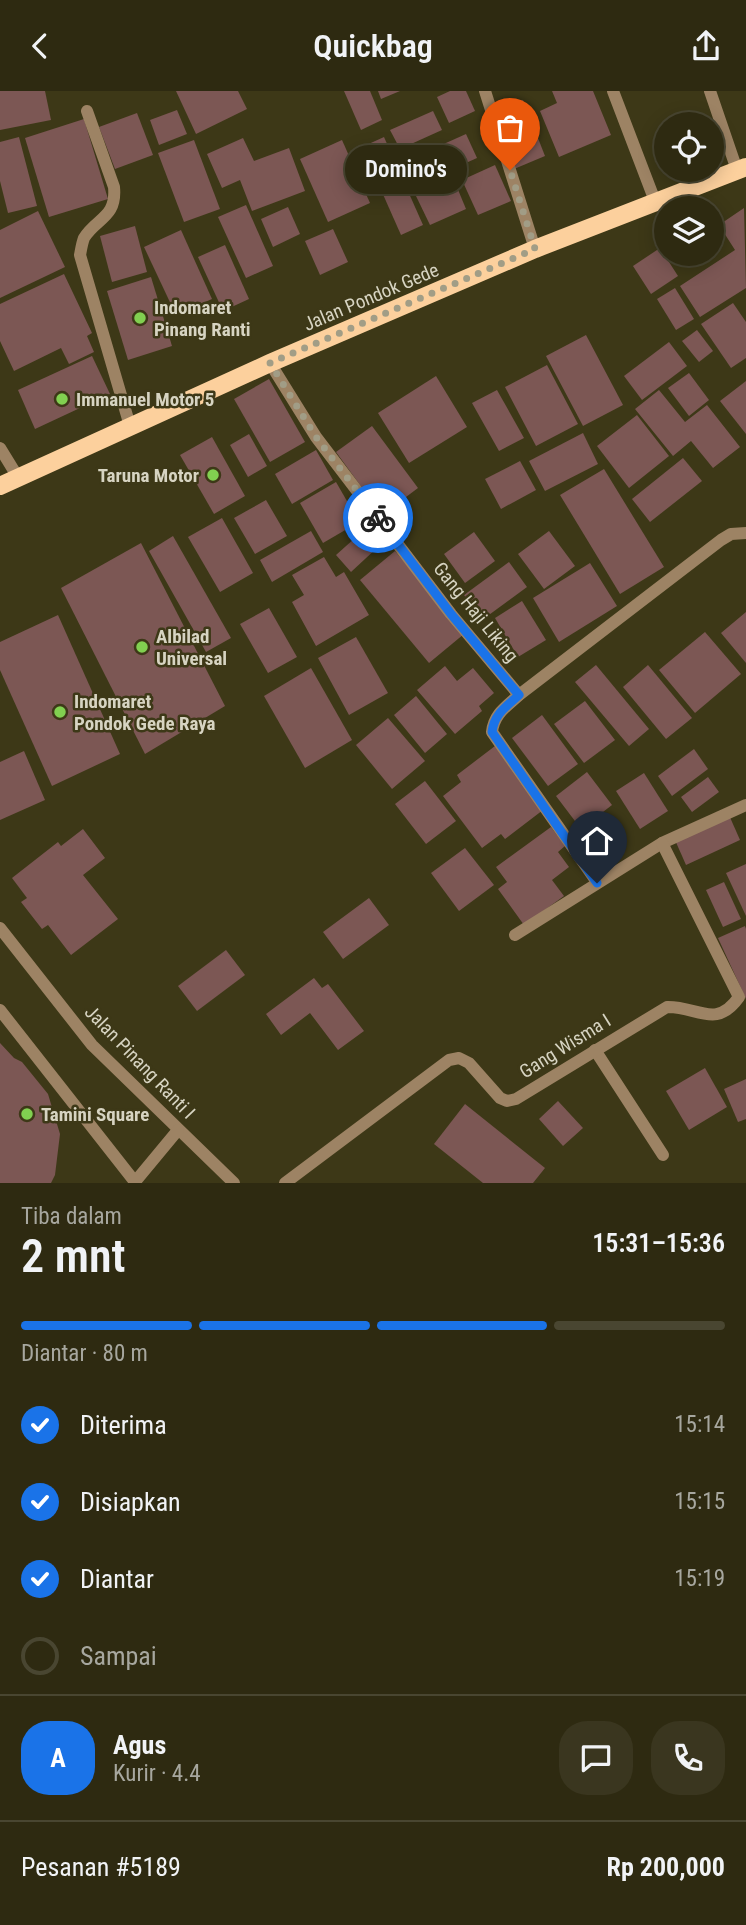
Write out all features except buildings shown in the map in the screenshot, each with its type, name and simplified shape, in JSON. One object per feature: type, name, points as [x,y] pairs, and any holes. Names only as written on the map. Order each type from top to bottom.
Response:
[{"type":"main road","name":"Jalan Pondok Gede","points":[[668,196],[741,168]]},
{"type":"main road","name":"Jalan Pondok Gede","points":[[0,488],[270,363],[535,249],[654,201]]},
{"type":"street","points":[[485,91],[535,249]]},
{"type":"street","points":[[613,91],[654,198]]},
{"type":"street","points":[[710,91],[741,168]]},
{"type":"street","points":[[87,111],[114,187],[115,199],[106,217],[84,238],[80,255],[130,426]]},
{"type":"street","name":"Gang Haji Liking","points":[[270,363],[316,437],[451,614],[519,695]]},
{"type":"street","points":[[0,449],[19,479]]},
{"type":"street","points":[[597,883],[492,732],[493,722],[519,695],[721,540],[731,534],[746,533]]},
{"type":"street","points":[[515,935],[662,843],[746,805]]},
{"type":"street","name":"Gang Wisma I","points":[[285,1183],[449,1061],[459,1058],[469,1063],[500,1098],[507,1101],[516,1099],[667,1007],[677,1007],[708,1016],[724,1013],[739,997],[662,843]]},
{"type":"street","name":"Jalan Pinang Ranti I","points":[[0,927],[92,1045],[234,1183]]},
{"type":"street","points":[[0,1010],[134,1183],[178,1130]]},
{"type":"street","points":[[595,1049],[663,1155]]},
{"type":"way so far","points":[[378,518],[316,437],[270,363],[535,249],[510,170]]},
{"type":"place","name":"Domino's","points":[[510,170]]},
{"type":"place","name":"Indomaret Pinang Ranti","points":[[140,318]]},
{"type":"place","name":"Immanuel Motor 5","points":[[62,399]]},
{"type":"place","name":"Taruna Motor","points":[[213,475]]},
{"type":"place","name":"Albilad Universal","points":[[142,647]]},
{"type":"place","name":"Indomaret Pondok Gede Raya","points":[[60,712]]},
{"type":"place","name":"Tamini Square","points":[[27,1114]]},
{"type":"route","points":[[378,518],[451,614],[519,695],[499,713],[493,722],[492,732],[597,883]]}]
